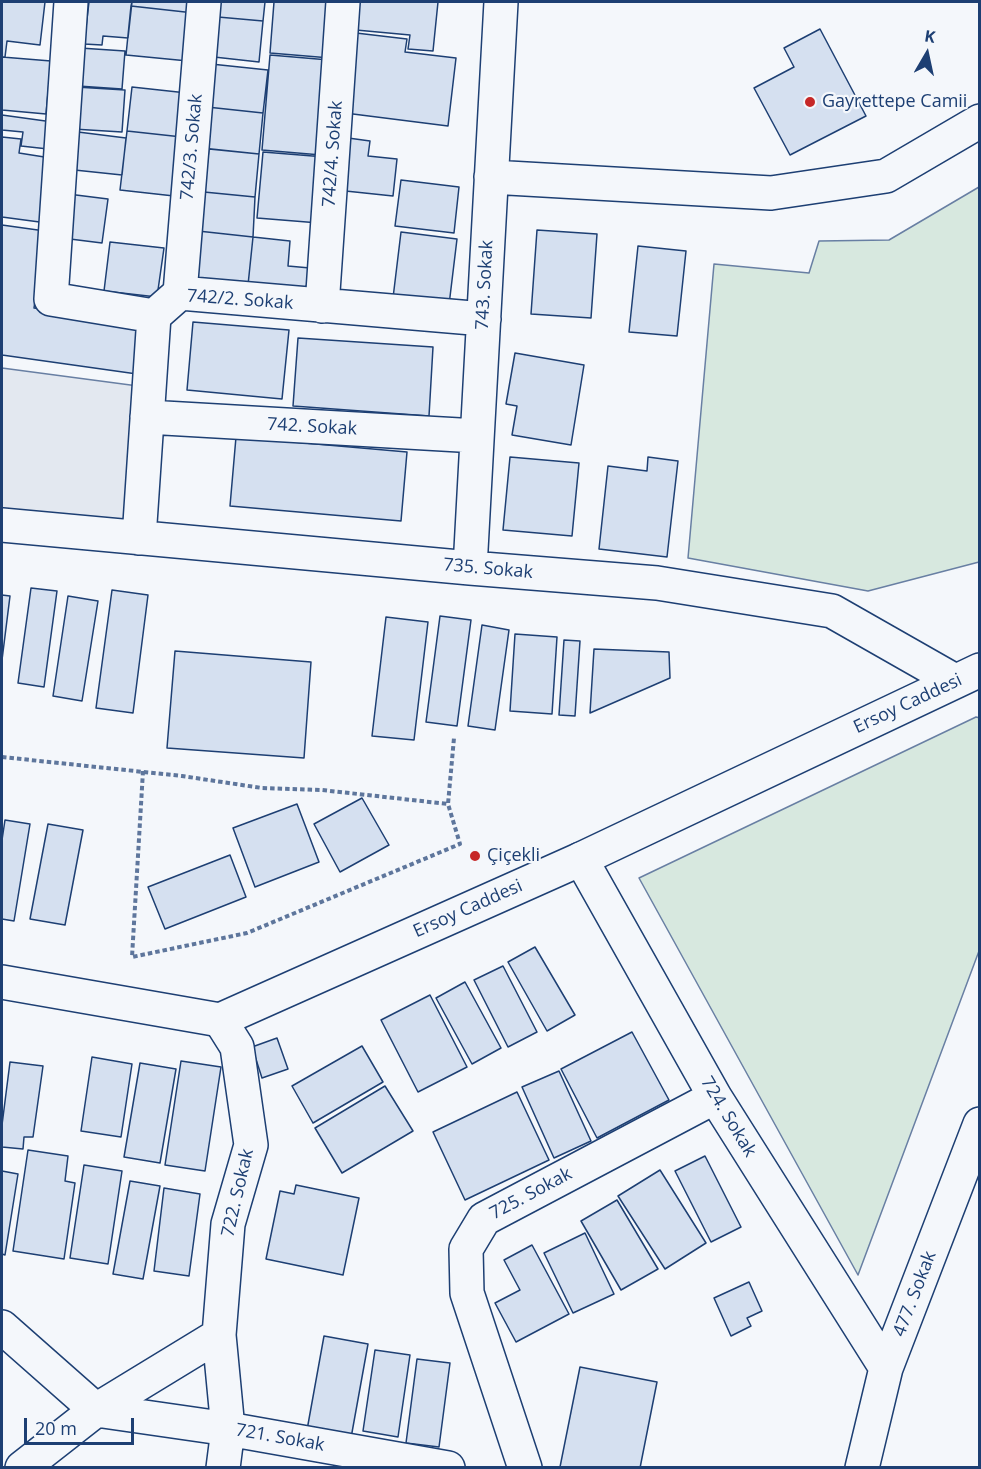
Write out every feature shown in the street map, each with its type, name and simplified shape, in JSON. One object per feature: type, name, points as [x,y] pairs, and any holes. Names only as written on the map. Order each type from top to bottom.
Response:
[{"type":"street","points":[[71,2],[51,299],[154,316],[139,538]]},
{"type":"street","name":"742/3. Sokak","points":[[180,293],[204,2]]},
{"type":"street","name":"742/4. Sokak","points":[[322,306],[343,2]]},
{"type":"street","name":"743. Sokak","points":[[470,568],[501,2]]},
{"type":"street","points":[[491,177],[771,193],[886,176],[980,121]]},
{"type":"street","name":"742/2. Sokak","points":[[154,316],[180,293],[484,319]]},
{"type":"street","name":"742. Sokak","points":[[147,417],[477,436]]},
{"type":"street","name":"735. Sokak","points":[[2,525],[657,583],[832,611],[967,676]]},
{"type":"street","name":"Ersoy Caddesi","points":[[220,1020],[581,859],[967,676]]},
{"type":"street","name":"724. Sokak","points":[[581,859],[715,1097],[886,1368]]},
{"type":"street","points":[[2,982],[220,1020]]},
{"type":"street","name":"722. Sokak","points":[[220,1020],[237,1047],[251,1145],[228,1224],[219,1335],[228,1430],[223,1467]]},
{"type":"street","name":"725. Sokak","points":[[525,1467],[467,1293],[466,1249],[484,1219],[715,1097]]},
{"type":"street","name":"477. Sokak","points":[[862,1467],[886,1368],[980,1124]]},
{"type":"street","points":[[2,1327],[96,1410]]},
{"type":"street","points":[[22,1467],[96,1410],[219,1335]]},
{"type":"street","name":"721. Sokak","points":[[96,1410],[448,1467]]},
{"type":"path","points":[[142,771],[132,957],[248,933],[460,844],[448,804],[454,738]]},
{"type":"path","points":[[2,757],[142,771],[262,788],[322,790],[448,804]]},
{"type":"shaded area","points":[[979,187],[979,562],[868,591],[688,558],[714,264],[809,273],[819,241],[889,240]]},
{"type":"shaded area","points":[[2,368],[138,386],[130,525],[2,514]]},
{"type":"shaded area","points":[[976,717],[980,718],[979,951],[858,1275],[639,878]]},
{"type":"building","points":[[2,2],[45,2],[40,45],[7,41],[5,57],[2,57]]},
{"type":"building","points":[[89,2],[132,2],[128,38],[103,36],[102,45],[84,44]]},
{"type":"building","points":[[132,2],[195,2],[194,13],[131,6]]},
{"type":"building","points":[[219,2],[265,2],[263,21],[218,17]]},
{"type":"building","points":[[274,2],[335,2],[330,58],[270,53]]},
{"type":"building","points":[[359,2],[438,2],[433,51],[408,49],[410,35],[356,30]]},
{"type":"building","points":[[131,6],[194,13],[188,61],[126,55]]},
{"type":"building","points":[[218,17],[263,21],[259,62],[214,57]]},
{"type":"building","name":"Gayrettepe Camii","points":[[820,29],[866,116],[790,155],[754,88],[794,67],[784,48]]},
{"type":"building","points":[[356,33],[407,39],[405,52],[456,58],[448,126],[345,113]]},
{"type":"building","points":[[80,48],[125,51],[122,89],[78,86]]},
{"type":"building","points":[[270,55],[329,60],[321,155],[262,150]]},
{"type":"building","points":[[2,57],[51,61],[46,114],[2,110]]},
{"type":"building","points":[[211,64],[268,70],[263,113],[207,107]]},
{"type":"building","points":[[76,87],[125,90],[122,132],[73,129]]},
{"type":"building","points":[[132,87],[187,93],[182,137],[127,131]]},
{"type":"building","points":[[207,107],[263,113],[259,154],[202,148]]},
{"type":"building","points":[[2,115],[60,123],[57,150],[21,146],[23,132],[2,130]]},
{"type":"building","points":[[70,131],[126,138],[122,175],[65,169]]},
{"type":"building","points":[[127,131],[182,137],[174,196],[120,190]]},
{"type":"building","points":[[2,137],[21,139],[19,153],[57,159],[47,223],[2,217]]},
{"type":"building","points":[[341,137],[370,141],[368,156],[397,159],[393,196],[336,190]]},
{"type":"building","points":[[209,149],[259,154],[255,197],[204,192]]},
{"type":"building","points":[[263,152],[325,157],[319,223],[257,218]]},
{"type":"building","points":[[401,180],[459,187],[454,233],[395,226]]},
{"type":"building","points":[[204,192],[255,197],[253,237],[198,231]]},
{"type":"building","points":[[68,194],[108,199],[102,243],[62,238]]},
{"type":"building","points":[[2,225],[45,231],[34,308],[145,323],[137,374],[2,355]]},
{"type":"building","points":[[537,230],[597,234],[591,318],[531,314]]},
{"type":"building","points":[[198,231],[253,237],[248,285],[193,280]]},
{"type":"building","points":[[401,232],[457,239],[449,305],[393,298]]},
{"type":"building","points":[[253,237],[290,241],[288,266],[310,268],[307,291],[248,285]]},
{"type":"building","points":[[110,242],[164,248],[157,297],[104,291]]},
{"type":"building","points":[[638,246],[686,251],[677,336],[629,332]]},
{"type":"building","points":[[193,322],[289,330],[282,399],[187,390]]},
{"type":"building","points":[[298,338],[433,347],[429,416],[293,406]]},
{"type":"building","points":[[515,353],[584,365],[571,445],[512,435],[517,406],[506,404]]},
{"type":"building","points":[[236,437],[407,452],[401,521],[230,506]]},
{"type":"building","points":[[510,457],[579,463],[572,536],[503,530]]},
{"type":"building","points":[[648,457],[678,461],[667,557],[599,549],[608,466],[647,471]]},
{"type":"building","points":[[31,588],[57,591],[44,687],[18,683]]},
{"type":"building","points":[[112,590],[148,595],[133,713],[96,708]]},
{"type":"building","points":[[2,595],[10,596],[2,660]]},
{"type":"building","points":[[68,596],[98,601],[82,701],[53,696]]},
{"type":"building","points":[[440,616],[471,620],[457,726],[426,722]]},
{"type":"building","points":[[386,617],[428,622],[414,740],[372,736]]},
{"type":"building","points":[[482,625],[509,630],[495,730],[468,726]]},
{"type":"building","points":[[515,634],[557,637],[552,714],[510,711]]},
{"type":"building","points":[[564,640],[580,641],[575,716],[559,715]]},
{"type":"building","points":[[594,649],[669,652],[670,678],[590,713]]},
{"type":"building","points":[[175,651],[311,662],[304,758],[167,748]]},
{"type":"building","points":[[362,798],[389,845],[340,872],[314,824]]},
{"type":"building","points":[[297,804],[319,862],[255,887],[233,828]]},
{"type":"building","points":[[5,820],[30,824],[14,921],[2,919],[2,840]]},
{"type":"building","points":[[48,824],[83,830],[65,925],[30,919]]},
{"type":"building","points":[[230,855],[246,897],[165,929],[148,887]]},
{"type":"building","points":[[535,947],[575,1015],[547,1031],[508,962]]},
{"type":"building","points":[[503,966],[537,1032],[508,1047],[474,980]]},
{"type":"building","points":[[465,982],[501,1048],[472,1064],[436,998]]},
{"type":"building","points":[[430,995],[467,1067],[418,1092],[381,1020]]},
{"type":"building","points":[[632,1032],[669,1100],[597,1138],[561,1069]]},
{"type":"building","points":[[277,1038],[288,1069],[262,1078],[252,1047]]},
{"type":"building","points":[[362,1046],[383,1082],[313,1123],[292,1086]]},
{"type":"building","points":[[92,1057],[132,1064],[121,1137],[81,1131]]},
{"type":"building","points":[[181,1061],[221,1067],[205,1171],[165,1165]]},
{"type":"building","points":[[10,1062],[43,1066],[33,1137],[24,1137],[23,1149],[2,1147],[2,1125]]},
{"type":"building","points":[[140,1063],[176,1069],[160,1163],[124,1157]]},
{"type":"building","points":[[559,1071],[591,1141],[554,1158],[522,1087]]},
{"type":"building","points":[[385,1086],[413,1131],[342,1173],[315,1128]]},
{"type":"building","points":[[517,1092],[549,1160],[465,1200],[433,1132]]},
{"type":"building","points":[[28,1150],[68,1156],[65,1181],[75,1183],[64,1259],[13,1251]]},
{"type":"building","points":[[705,1156],[741,1227],[711,1242],[675,1171]]},
{"type":"building","points":[[84,1165],[122,1171],[108,1264],[70,1258]]},
{"type":"building","points":[[660,1170],[706,1243],[665,1269],[618,1196]]},
{"type":"building","points":[[2,1171],[18,1174],[5,1255],[2,1254]]},
{"type":"building","points":[[130,1181],[160,1186],[143,1279],[113,1274]]},
{"type":"building","points":[[296,1185],[359,1198],[343,1275],[266,1259],[280,1191],[294,1194]]},
{"type":"building","points":[[164,1188],[200,1194],[189,1276],[154,1271]]},
{"type":"building","points":[[617,1200],[658,1269],[621,1290],[581,1221]]},
{"type":"building","points":[[585,1233],[614,1294],[573,1313],[544,1253]]},
{"type":"building","points":[[532,1245],[569,1314],[516,1342],[495,1303],[520,1290],[504,1260]]},
{"type":"building","points":[[749,1282],[762,1311],[747,1318],[751,1326],[731,1336],[714,1298]]},
{"type":"building","points":[[324,1336],[368,1344],[351,1438],[307,1430]]},
{"type":"building","points":[[375,1350],[410,1355],[398,1437],[363,1431]]},
{"type":"building","points":[[417,1359],[450,1363],[439,1447],[406,1443]]},
{"type":"building","points":[[580,1367],[657,1382],[640,1468],[560,1467]]},
{"type":"place","name":"Gayrettepe Camii","points":[[810,102]]},
{"type":"place","name":"Çiçekli","points":[[475,856]]}]
